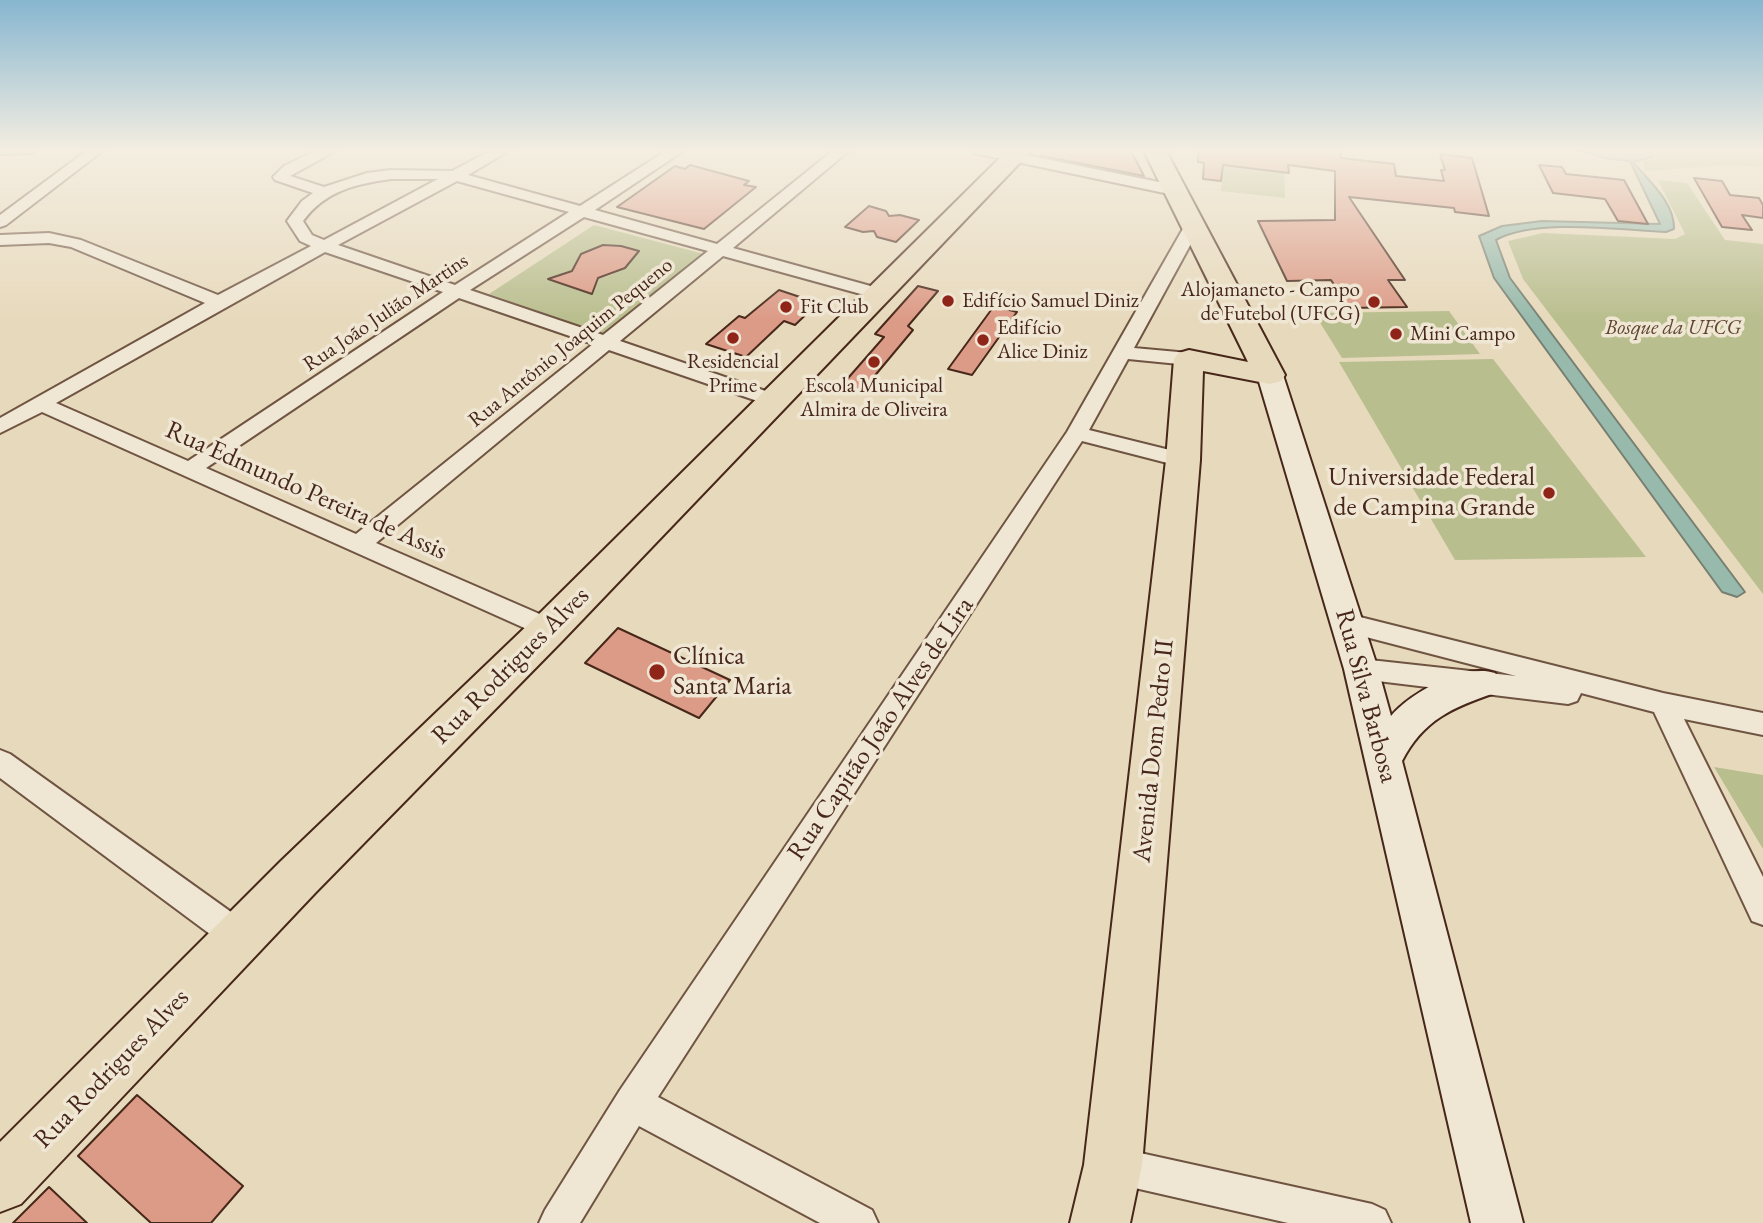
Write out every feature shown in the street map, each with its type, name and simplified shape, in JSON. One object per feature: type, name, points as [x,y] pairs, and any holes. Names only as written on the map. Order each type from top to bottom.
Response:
[{"type":"main road","name":"Rua Rodrigues Alves","points":[[0,1183],[298,877],[549,629],[966,206]]},
{"type":"main road","name":"Rua Silva Barbosa","points":[[1182,206],[1270,375],[1348,623],[1497,1223]]},
{"type":"main road","points":[[1189,359],[1270,375]]},
{"type":"main road","name":"Avenida Dom Pedro II","points":[[1100,1223],[1113,1165],[1183,460],[1189,359]]},
{"type":"main road","points":[[1384,760],[1398,731],[1419,709],[1448,692],[1482,683]]},
{"type":"street","points":[[0,222],[21,206]]},
{"type":"street","points":[[306,206],[295,221],[306,239],[776,401]]},
{"type":"street","points":[[0,427],[219,302],[400,206]]},
{"type":"street","points":[[558,206],[879,294]]},
{"type":"street","name":"Rua João Julião Martins","points":[[190,469],[457,291],[591,206]]},
{"type":"street","name":"Rua Antônio Joaquim Pequeno","points":[[358,545],[776,206]]},
{"type":"street","name":"Rua Capitão João Alves de Lira","points":[[558,1223],[633,1103],[1077,433],[1124,353],[1192,226]]},
{"type":"street","points":[[0,240],[49,238],[75,243],[219,302]]},
{"type":"street","points":[[1124,353],[1189,359]]},
{"type":"street","name":"Rua Edmundo Pereira de Assis","points":[[41,404],[549,629]]},
{"type":"street","points":[[1077,433],[1183,460]]},
{"type":"street","points":[[1348,623],[1663,704],[1763,724]]},
{"type":"street","points":[[1361,669],[1663,704]]},
{"type":"street","points":[[1663,704],[1763,910]]},
{"type":"street","points":[[0,762],[241,938]]},
{"type":"street","points":[[633,1103],[859,1223]]},
{"type":"street","points":[[1113,1165],[1372,1223]]},
{"type":"green space","name":"Bosque da UFCG","points":[[1671,206],[1702,206],[1725,240],[1763,244],[1763,594],[1523,279],[1508,241],[1543,233],[1675,239],[1685,234]]},
{"type":"green space","points":[[594,225],[719,258],[617,339],[489,294]],"holes":[[[603,245],[632,249],[635,256],[628,264],[608,276],[577,282],[549,279],[572,271],[581,254]]]},
{"type":"green space","name":"Mini Campo","points":[[1449,311],[1480,354],[1342,358],[1314,313]]},
{"type":"green space","points":[[1493,359],[1646,557],[1455,560],[1339,362]]},
{"type":"green space","points":[[1714,767],[1763,775],[1763,849]]},
{"type":"shaded area","points":[[1651,206],[1668,206],[1674,229],[1666,232],[1555,227],[1513,233],[1496,240],[1510,278],[1745,592],[1737,597],[1722,592],[1494,278],[1479,236],[1502,226],[1542,221],[1660,224]]},
{"type":"building","points":[[618,206],[732,206],[704,229]]},
{"type":"building","points":[[869,206],[886,211],[889,216],[900,215],[919,220],[896,242],[877,237],[874,231],[863,232],[845,227]]},
{"type":"building","points":[[1335,206],[1355,206],[1405,280],[1388,280],[1407,307],[1349,308],[1331,280],[1287,281],[1258,221],[1335,220]]},
{"type":"building","points":[[1436,206],[1486,206],[1489,216],[1455,212],[1454,208]]},
{"type":"building","points":[[1609,206],[1638,206],[1648,224],[1618,221]]},
{"type":"building","points":[[1710,206],[1763,206],[1763,218],[1742,215],[1752,230],[1722,227]]},
{"type":"building","points":[[603,245],[639,251],[625,268],[598,278],[592,294],[548,279],[572,271],[581,254]]},
{"type":"building","points":[[918,286],[938,291],[908,326],[913,330],[862,391],[842,385],[884,337],[875,334]]},
{"type":"building","points":[[779,290],[818,303],[795,325],[784,321],[746,357],[706,344],[739,316],[745,318]]},
{"type":"building","name":"Edifício Alice Diniz","points":[[994,306],[1017,312],[972,375],[948,369]]},
{"type":"building","name":"Clínica Santa Maria","points":[[618,628],[730,680],[699,718],[585,663]]},
{"type":"building","points":[[137,1095],[243,1186],[211,1223],[151,1223],[78,1156]]},
{"type":"building","points":[[49,1187],[87,1223],[13,1223]]},
{"type":"place","name":"Edifício Samuel Diniz","points":[[948,301]]},
{"type":"place","name":"Alojamaneto - Campo de Futebol (UFCG)","points":[[1374,302]]},
{"type":"place","name":"Fit Club","points":[[786,307]]},
{"type":"place","name":"Mini Campo","points":[[1396,334]]},
{"type":"place","name":"Residencial Prime","points":[[733,338]]},
{"type":"place","name":"Edifício Alice Diniz","points":[[983,340]]},
{"type":"place","name":"Escola Municipal Almira de Oliveira","points":[[874,362]]},
{"type":"place","name":"Universidade Federal de Campina Grande","points":[[1549,493]]},
{"type":"place","name":"Clínica Santa Maria","points":[[657,672]]}]
